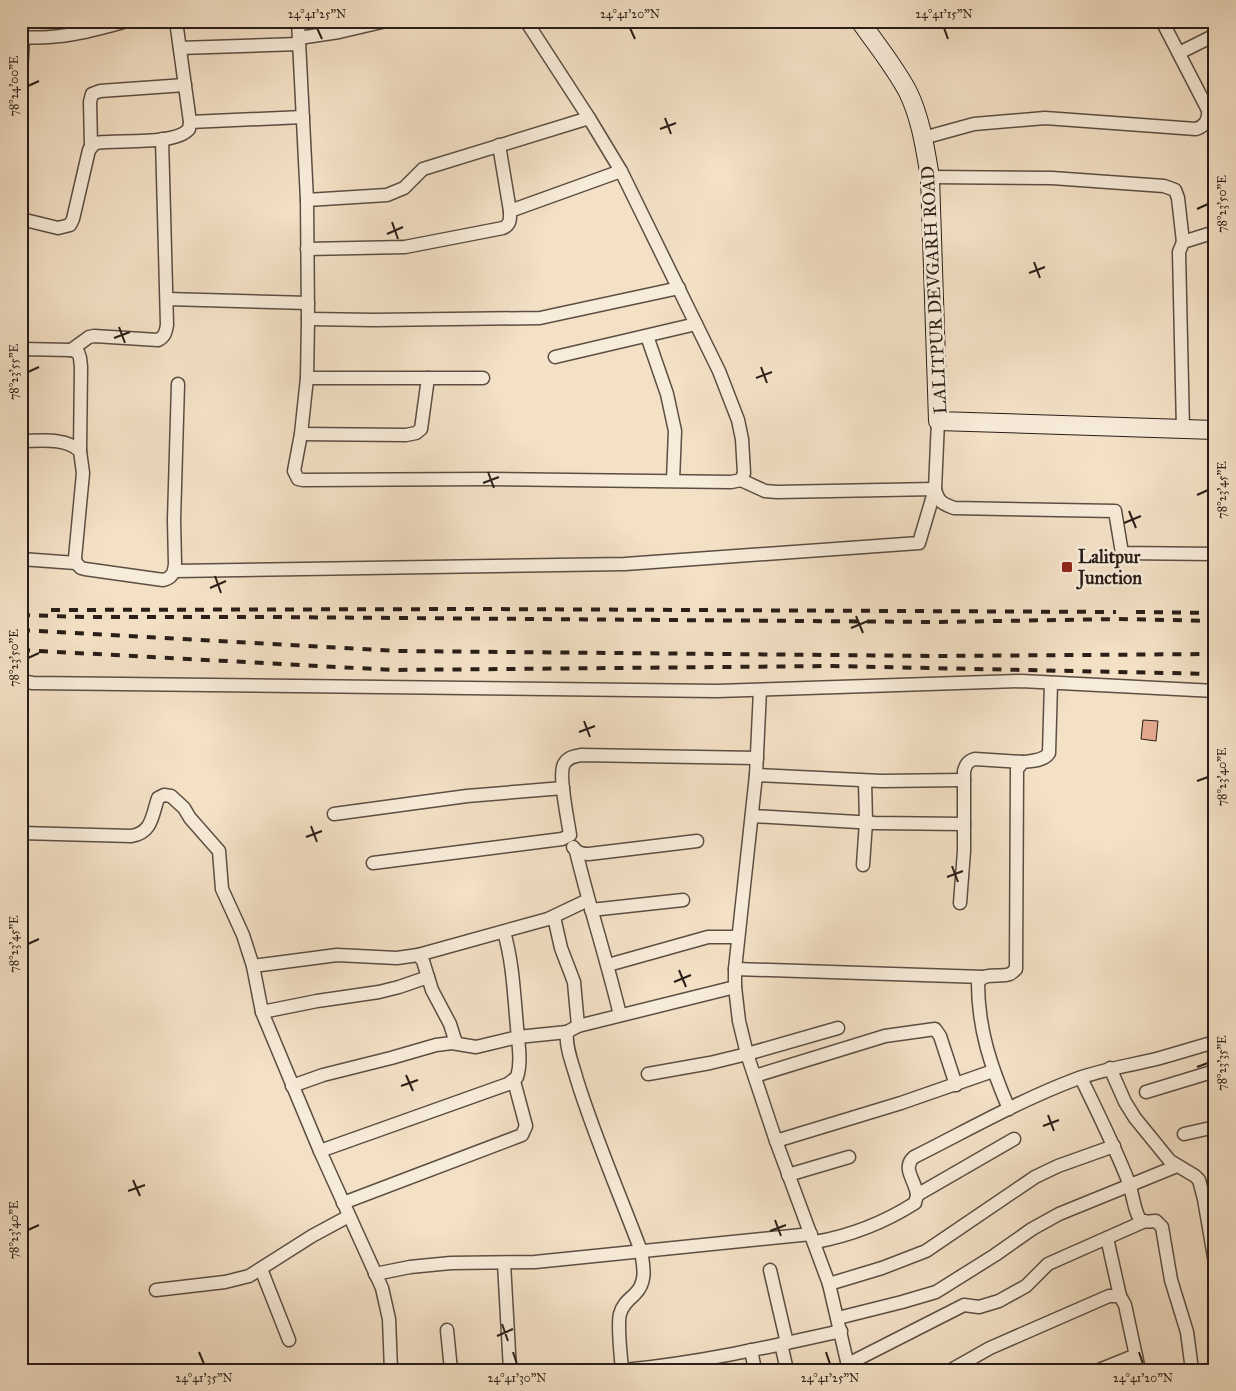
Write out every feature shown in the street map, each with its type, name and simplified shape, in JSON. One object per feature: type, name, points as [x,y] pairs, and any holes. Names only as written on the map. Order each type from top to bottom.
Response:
[{"type":"main road","name":"LALITPUR DEVGARH ROAD","points":[[860,21],[899,76],[917,115],[923,138],[930,177],[938,421],[1215,430]]},
{"type":"street","points":[[21,73],[22,37],[46,38],[84,33],[126,21]]},
{"type":"street","points":[[91,146],[99,142],[132,142],[162,139],[182,135],[189,129],[190,122],[176,21]]},
{"type":"street","points":[[298,21],[308,248],[307,378],[301,434],[294,472],[298,479],[672,480],[731,482],[741,480],[765,491],[777,492],[935,489]]},
{"type":"street","points":[[180,48],[218,48],[299,41],[386,21]]},
{"type":"street","points":[[526,21],[621,171],[719,371],[738,420],[742,439],[744,473],[741,480]]},
{"type":"street","points":[[923,138],[974,124],[1045,118],[1196,129],[1202,127],[1206,122],[1208,110],[1162,21]]},
{"type":"street","points":[[1179,53],[1215,35]]},
{"type":"street","points":[[21,219],[58,228],[70,225],[91,146],[90,102],[92,94],[100,91],[185,85]]},
{"type":"street","points":[[1208,116],[1215,128]]},
{"type":"street","points":[[190,122],[303,117]]},
{"type":"street","points":[[307,200],[387,195],[404,188],[423,169],[589,118]]},
{"type":"street","points":[[71,350],[94,336],[158,340],[165,333],[167,299],[162,139]]},
{"type":"street","points":[[308,248],[405,247],[503,228],[508,225],[510,211],[499,145]]},
{"type":"street","points":[[510,211],[621,171]]},
{"type":"street","points":[[930,177],[1052,178],[1164,186],[1175,190],[1178,198],[1182,242],[1180,252],[1183,429]]},
{"type":"street","points":[[1182,242],[1215,232]]},
{"type":"street","points":[[308,319],[540,318],[679,288]]},
{"type":"street","points":[[167,299],[308,302]]},
{"type":"street","points":[[555,357],[696,324]]},
{"type":"street","points":[[647,336],[666,394],[675,431],[672,480]]},
{"type":"street","points":[[21,349],[71,350],[78,352],[80,358],[80,450],[83,473],[76,564]]},
{"type":"street","points":[[307,378],[483,378]]},
{"type":"street","points":[[301,434],[416,433],[421,429],[428,378]]},
{"type":"street","points":[[21,559],[76,564],[85,570],[163,580],[172,576],[175,571],[174,506],[178,384]]},
{"type":"street","points":[[175,571],[625,564],[919,543],[935,489],[938,421]]},
{"type":"street","points":[[21,441],[65,442],[80,450]]},
{"type":"street","points":[[935,489],[937,498],[942,504],[954,508],[1115,511],[1122,553],[1215,554]]},
{"type":"street","points":[[21,681],[33,683],[760,690],[1021,681],[1215,691]]},
{"type":"street","points":[[960,903],[966,765],[969,761],[975,759],[1022,762],[1046,757],[1049,753],[1051,683]]},
{"type":"street","points":[[760,690],[756,775],[735,970],[738,1021],[776,1141],[830,1284],[849,1367],[964,1305],[979,1307],[999,1301],[1026,1286],[1048,1264],[1145,1221],[1156,1221],[1162,1227],[1171,1280],[1187,1332],[1192,1370]]},
{"type":"street","points":[[620,1015],[608,964],[570,835],[563,788],[562,773],[564,763],[571,757],[581,755],[757,758]]},
{"type":"street","points":[[735,970],[984,977],[1010,974],[1016,969],[1016,778],[1017,769],[1022,762]]},
{"type":"street","points":[[756,775],[865,781],[964,780]]},
{"type":"street","points":[[863,864],[866,822],[865,781]]},
{"type":"street","points":[[334,814],[467,796],[563,788]]},
{"type":"street","points":[[21,833],[139,835],[145,832],[158,798],[164,795],[171,796],[184,808],[190,818],[219,850],[222,889],[243,935],[253,966],[262,1012],[320,1151],[382,1288],[389,1319],[391,1370]]},
{"type":"street","points":[[752,816],[866,822],[964,824]]},
{"type":"street","points":[[373,863],[527,844],[562,839],[570,835]]},
{"type":"street","points":[[576,851],[589,854],[697,841]]},
{"type":"street","points":[[253,966],[338,955],[397,958],[418,955],[504,932],[590,905],[683,900]]},
{"type":"street","points":[[554,917],[559,943],[574,982],[578,1026]]},
{"type":"street","points":[[343,1203],[522,1135],[526,1126],[514,1081],[519,1070],[518,1037],[513,980],[504,932]]},
{"type":"street","points":[[608,964],[708,937],[738,937]]},
{"type":"street","points":[[418,955],[435,997],[450,1024],[456,1043]]},
{"type":"street","points":[[262,1012],[379,992],[428,977]]},
{"type":"street","points":[[984,977],[978,983],[982,1031],[993,1072],[1009,1109]]},
{"type":"street","points":[[292,1086],[323,1075],[392,1058],[436,1044],[456,1043],[476,1047],[518,1037],[567,1032],[578,1026],[735,987]]},
{"type":"street","points":[[648,1074],[710,1063],[838,1028]]},
{"type":"street","points":[[755,1076],[885,1036],[935,1029],[940,1036],[956,1085]]},
{"type":"street","points":[[567,1032],[566,1038],[582,1096],[641,1252],[644,1269],[643,1284],[624,1305],[619,1316],[623,1370],[723,1363],[751,1350],[841,1331]]},
{"type":"street","points":[[375,1274],[410,1267],[435,1265],[535,1262],[813,1238],[833,1239],[897,1214],[915,1203],[917,1195],[908,1164],[914,1157],[1009,1109],[1080,1078],[1110,1068],[1159,1058],[1215,1042]]},
{"type":"street","points":[[1110,1068],[1125,1102],[1135,1118],[1170,1161],[1199,1180],[1209,1198],[1214,1256]]},
{"type":"street","points":[[1146,1092],[1215,1071]]},
{"type":"street","points":[[776,1141],[993,1072]]},
{"type":"street","points":[[1080,1078],[1114,1146],[1130,1186],[1138,1215],[1141,1220],[1145,1221]]},
{"type":"street","points":[[320,1151],[514,1081]]},
{"type":"street","points":[[1184,1134],[1215,1127]]},
{"type":"street","points":[[917,1195],[1014,1139]]},
{"type":"street","points":[[830,1284],[882,1268],[926,1251],[1035,1177],[1058,1166],[1114,1146]]},
{"type":"street","points":[[788,1174],[849,1157]]},
{"type":"street","points":[[838,1318],[936,1292],[1032,1229],[1059,1214],[1177,1166]]},
{"type":"street","points":[[156,1290],[226,1282],[243,1278],[349,1216]]},
{"type":"street","points":[[1107,1238],[1139,1370]]},
{"type":"street","points":[[504,1263],[510,1370]]},
{"type":"street","points":[[261,1269],[289,1340]]},
{"type":"street","points":[[770,1270],[784,1343],[786,1370]]},
{"type":"street","points":[[951,1370],[990,1348],[1109,1296],[1120,1296]]},
{"type":"street","points":[[447,1330],[451,1370]]},
{"type":"street","points":[[751,1350],[756,1370]]},
{"type":"street","points":[[1099,1370],[1136,1356]]},
{"type":"building","points":[[1143,720],[1158,721],[1156,741],[1141,739]]},
{"type":"railway","points":[[51,610],[477,609],[1116,612]]},
{"type":"railway","points":[[1136,612],[1215,613]]},
{"type":"railway","points":[[21,615],[85,617],[937,622],[1120,619],[1215,621]]},
{"type":"railway","points":[[21,630],[398,651],[937,656],[1215,654]]},
{"type":"railway","points":[[21,650],[393,670],[833,666],[1215,674]]},
{"type":"place","name":"Lalitpur Junction","points":[[1067,567]]}]
